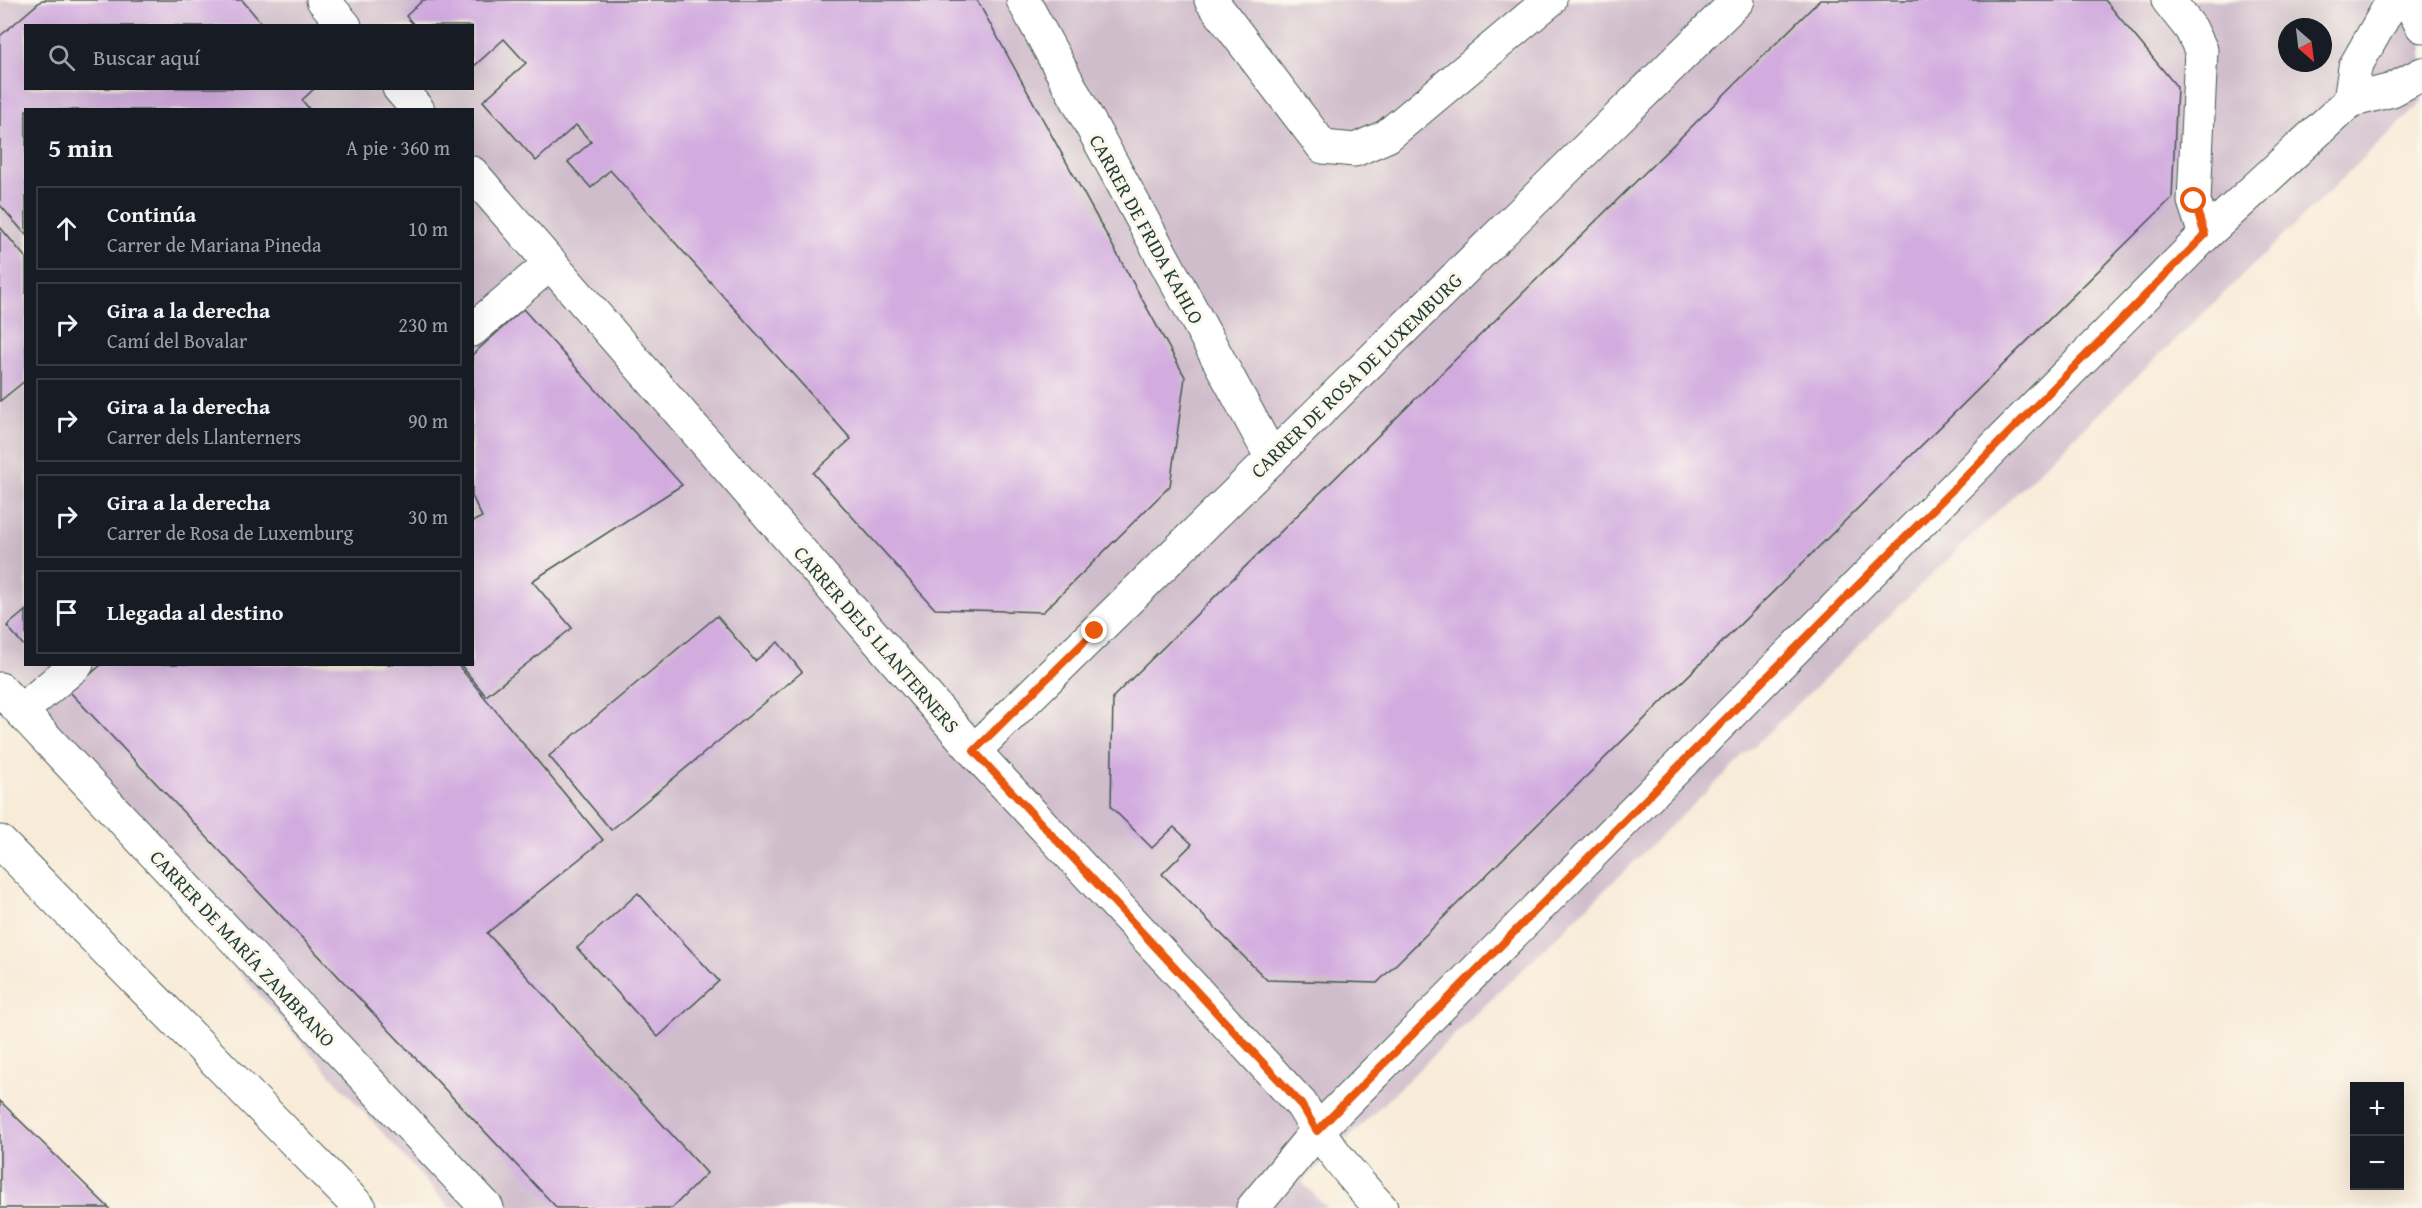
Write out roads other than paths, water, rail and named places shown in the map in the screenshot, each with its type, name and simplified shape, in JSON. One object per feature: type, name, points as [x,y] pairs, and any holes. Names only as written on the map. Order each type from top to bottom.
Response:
[{"type":"street","points":[[323,0],[343,24]]},
{"type":"street","name":"CARRER DE FRIDA KAHLO","points":[[1023,0],[1272,458]]},
{"type":"street","points":[[1211,0],[1323,147],[1355,150],[1387,135],[1550,0]]},
{"type":"street","name":"CARRER DE ROSA DE LUXEMBURG","points":[[974,751],[1738,0]]},
{"type":"street","points":[[2168,0],[2191,29],[2201,50],[2194,201],[2205,235]]},
{"type":"street","points":[[2350,101],[2355,67],[2393,0]]},
{"type":"street","points":[[2408,0],[2422,26]]},
{"type":"street","points":[[1253,1208],[1317,1131],[2205,235],[2350,101],[2392,90],[2422,74]]},
{"type":"street","points":[[401,90],[416,108]]},
{"type":"street","name":"CARRER DELS LLANTERNERS","points":[[474,175],[974,751],[1301,1104],[1317,1131],[1348,1173],[1381,1208]]},
{"type":"street","points":[[474,328],[551,263]]},
{"type":"street","points":[[10,700],[73,666]]},
{"type":"street","name":"CARRER DE MARÍA ZAMBRANO","points":[[10,700],[487,1208]]},
{"type":"street","points":[[0,842],[360,1208]]}]
